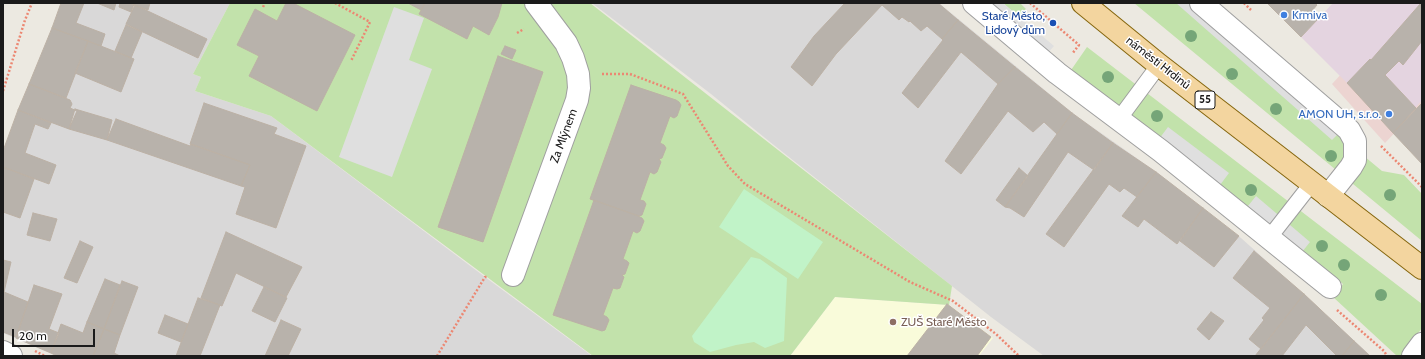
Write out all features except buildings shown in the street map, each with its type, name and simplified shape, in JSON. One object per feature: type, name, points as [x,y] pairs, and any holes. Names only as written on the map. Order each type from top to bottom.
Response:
[{"type":"main road","name":"náměstí Hrdinů","points":[[1083,3],[1159,64],[1422,268]]},
{"type":"street","name":"Za Mlýnem","points":[[513,275],[577,100],[579,88],[578,74],[566,43],[536,3]]},
{"type":"street","points":[[974,3],[1057,73],[1161,151],[1330,287]]},
{"type":"street","points":[[1201,3],[1349,130],[1355,141],[1355,160],[1352,167],[1320,189]]},
{"type":"street","points":[[1413,356],[1422,344]]},
{"type":"street","points":[[3,352],[11,356]]},
{"type":"lane","points":[[1119,119],[1159,64]]},
{"type":"lane","points":[[1269,238],[1320,189]]},
{"type":"path","points":[[3,91],[25,20],[32,3]]},
{"type":"path","points":[[263,7],[265,3]]},
{"type":"path","points":[[335,3],[370,22],[351,61]]},
{"type":"path","points":[[578,74],[630,74],[683,94],[728,166],[745,184],[910,282],[953,301],[996,334],[1019,356]]},
{"type":"path","points":[[437,356],[485,277],[513,275]]},
{"type":"shaded area","points":[[63,3],[230,3],[193,74],[201,77],[195,91],[271,116],[592,356],[56,356],[3,333],[3,157]]},
{"type":"shaded area","points":[[592,3],[939,3],[1074,114],[1158,173],[1241,238],[1371,356],[1044,356],[991,317],[711,94]]},
{"type":"shaded area","points":[[985,3],[1003,3],[1054,46],[1046,55]]},
{"type":"shaded area","points":[[1176,3],[1193,3],[1340,132],[1332,140]]},
{"type":"shaded area","points":[[1333,3],[1422,3],[1422,100],[1393,133],[1353,89],[1301,37]]},
{"type":"shaded area","points":[[394,7],[424,18],[409,60],[432,69],[392,177],[339,157]]},
{"type":"shaded area","points":[[1392,19],[1422,49],[1422,104],[1385,143],[1332,84]]},
{"type":"shaded area","points":[[1168,127],[1229,173],[1220,185],[1159,139]]},
{"type":"shaded area","points":[[1256,196],[1310,242],[1302,252],[1248,206]]},
{"type":"shaded area","name":"ZUŠ Staré Město","points":[[835,297],[949,305],[993,338],[979,356],[790,356]]},
{"type":"green space","points":[[230,3],[590,3],[952,286],[949,305],[835,297],[790,356],[593,356],[271,116],[195,91],[201,77],[193,74]]},
{"type":"green space","points":[[1003,3],[1020,3],[1026,9],[1019,17]]},
{"type":"green space","points":[[1134,3],[1180,3],[1382,171],[1404,175],[1422,194],[1422,241]]},
{"type":"green space","points":[[1087,47],[1422,304],[1422,328],[1401,356],[1397,356],[1333,297],[1343,284],[1220,185],[1069,73]]},
{"type":"green space","points":[[744,189],[823,242],[798,279],[719,227]]},
{"type":"green space","points":[[751,257],[760,259],[787,278],[784,341],[765,348],[754,342],[710,352],[694,342],[692,336]]},
{"type":"place","name":"Krmiva","points":[[1284,15]]},
{"type":"place","name":"Staré Město, Lidový dům","points":[[1053,23]]},
{"type":"place","name":"AMON UH, s.r.o.","points":[[1389,114]]},
{"type":"place","name":"ZUŠ Staré Město","points":[[893,322]]}]
